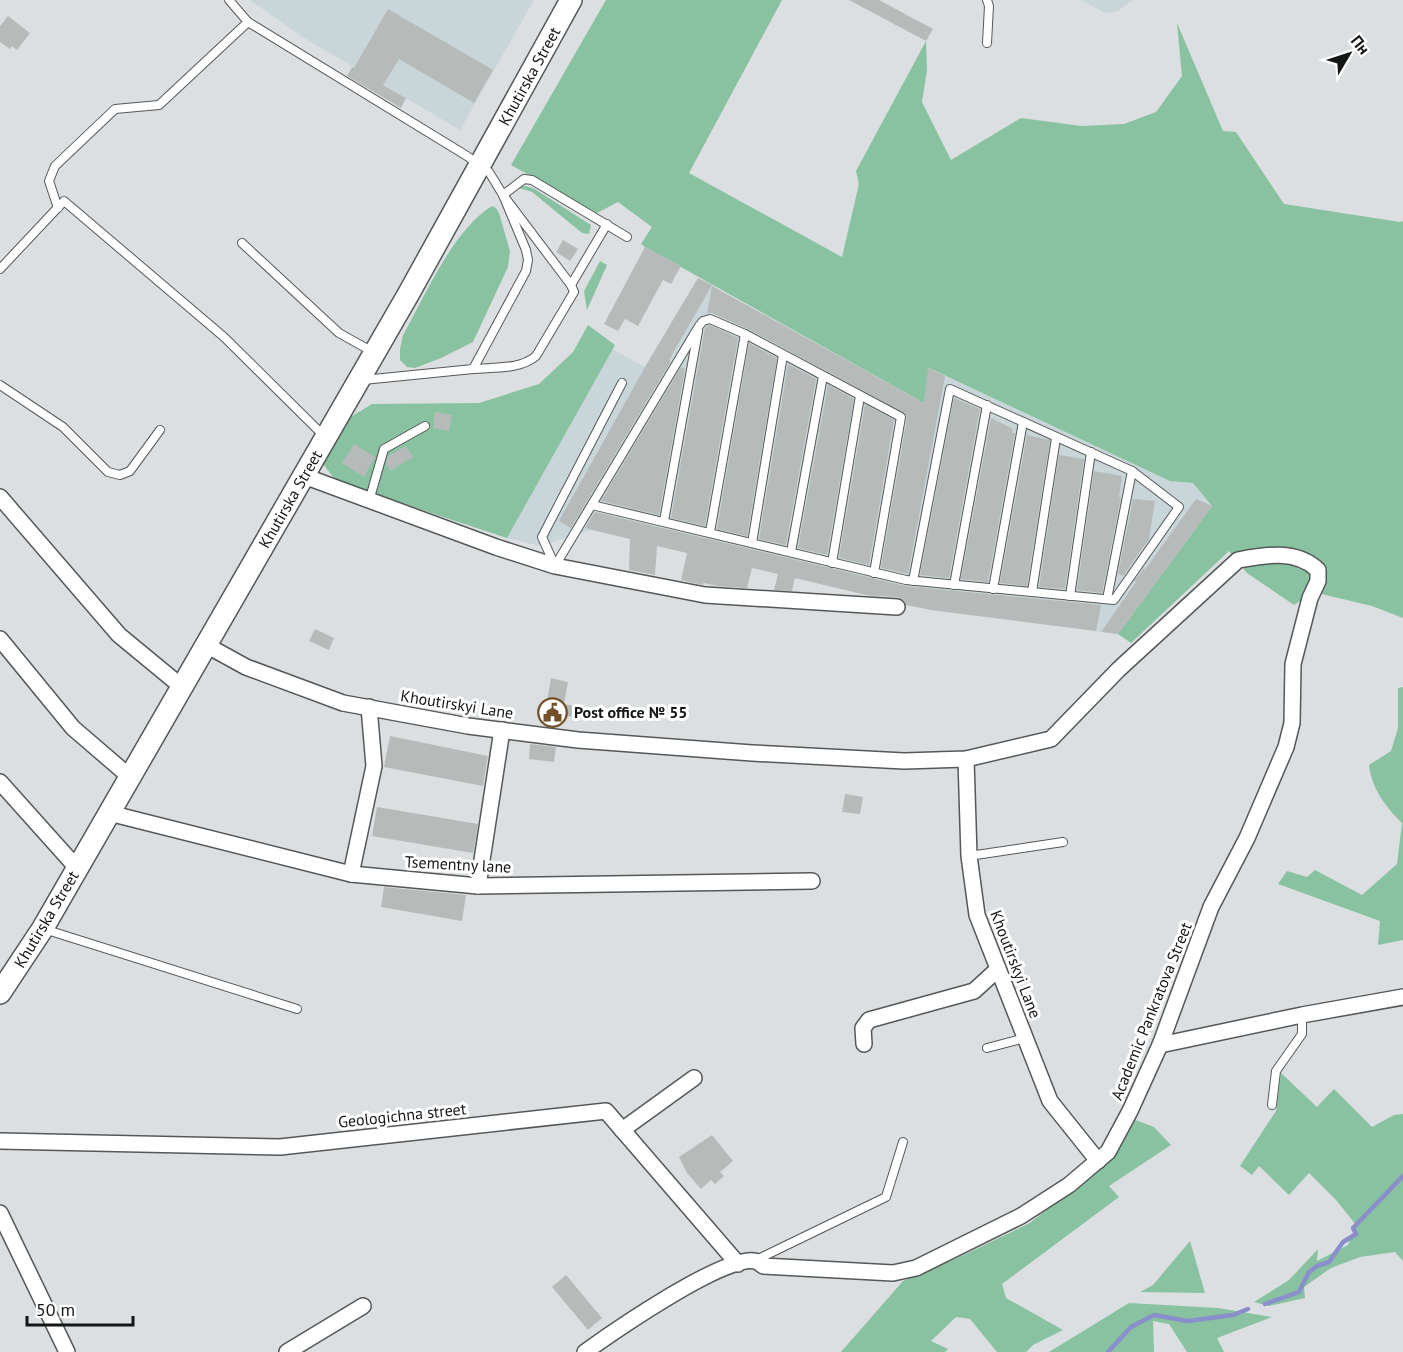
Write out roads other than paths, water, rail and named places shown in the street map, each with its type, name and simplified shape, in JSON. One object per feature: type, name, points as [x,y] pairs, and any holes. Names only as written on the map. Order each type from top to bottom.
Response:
[{"type":"main road","name":"Khutirska Street","points":[[0,993],[43,928],[375,353],[571,0]]},
{"type":"street","points":[[304,476],[496,547],[555,566],[705,595],[897,607]]},
{"type":"street","points":[[0,497],[119,635],[182,687]]},
{"type":"street","name":"Khoutirskyi Lane","points":[[206,645],[246,667],[343,703],[468,726],[578,740],[752,753],[904,761],[966,759],[1051,739],[1119,669],[1238,560],[1258,556],[1300,557],[1309,561],[1318,570]]},
{"type":"street","name":"Academic Pankratova Street","points":[[585,1352],[622,1325],[707,1275],[738,1264],[754,1261],[763,1266],[893,1273],[916,1268],[1021,1216],[1069,1185],[1108,1152],[1130,1111],[1160,1045],[1211,907],[1247,838],[1286,747],[1292,723],[1293,664],[1310,598],[1318,581],[1318,570]]},
{"type":"street","points":[[0,639],[73,728],[130,777]]},
{"type":"street","points":[[351,874],[374,766],[369,707]]},
{"type":"street","points":[[478,886],[502,730]]},
{"type":"street","name":"Khoutirskyi Lane","points":[[966,759],[969,856],[977,915],[1050,1101],[1098,1161]]},
{"type":"street","points":[[0,782],[77,868]]},
{"type":"street","name":"Tsementny lane","points":[[109,813],[351,874],[478,886],[812,881]]},
{"type":"street","points":[[864,1044],[862,1028],[868,1020],[974,992],[998,969]]},
{"type":"street","points":[[1160,1045],[1302,1015],[1403,997]]},
{"type":"street","points":[[622,1130],[694,1078]]},
{"type":"street","name":"Geologichna street","points":[[0,1141],[280,1147],[606,1111],[738,1264]]},
{"type":"street","points":[[0,1213],[67,1352]]},
{"type":"street","points":[[287,1352],[363,1306]]},
{"type":"lane","points":[[229,0],[248,22],[489,172],[503,195],[572,285],[574,292],[570,301],[536,356],[531,360],[520,364],[358,380]]},
{"type":"lane","points":[[987,0],[989,6],[987,43]]},
{"type":"lane","points":[[58,208],[49,181],[55,166],[115,109],[159,105],[248,22]]},
{"type":"lane","points":[[503,195],[524,179],[532,180],[627,237]]},
{"type":"lane","points":[[473,369],[525,271],[528,260],[503,195]]},
{"type":"lane","points":[[0,269],[64,201],[224,337],[326,438]]},
{"type":"lane","points":[[572,285],[606,224]]},
{"type":"lane","points":[[242,243],[339,333],[375,353]]},
{"type":"lane","points":[[555,566],[699,326],[703,321],[710,319],[745,334],[901,417],[874,573]]},
{"type":"lane","points":[[664,521],[699,326]]},
{"type":"lane","points":[[710,532],[745,334]]},
{"type":"lane","points":[[752,543],[783,355]]},
{"type":"lane","points":[[791,552],[822,376]]},
{"type":"lane","points":[[555,566],[542,537],[622,383]]},
{"type":"lane","points":[[0,385],[63,427],[108,472],[120,476],[130,471],[160,430]]},
{"type":"lane","points":[[592,505],[913,581],[1114,600],[1179,507],[1132,471],[950,389],[913,581]]},
{"type":"lane","points":[[832,562],[861,396]]},
{"type":"lane","points":[[954,585],[987,405]]},
{"type":"lane","points":[[993,589],[1023,422]]},
{"type":"lane","points":[[369,501],[384,449],[425,426]]},
{"type":"lane","points":[[1032,592],[1056,438]]},
{"type":"lane","points":[[1070,596],[1091,452]]},
{"type":"lane","points":[[1107,599],[1132,471]]},
{"type":"lane","points":[[969,856],[1063,842]]},
{"type":"lane","points":[[43,928],[297,1010]]},
{"type":"lane","points":[[1272,1105],[1276,1071],[1302,1034],[1302,1015]]},
{"type":"lane","points":[[987,1048],[1025,1038]]},
{"type":"lane","points":[[754,1261],[886,1197],[903,1142]]},
{"type":"waterway","points":[[1265,1304],[1299,1292],[1309,1272],[1329,1262],[1343,1242],[1356,1234],[1353,1228],[1403,1176]]},
{"type":"waterway","points":[[1108,1352],[1131,1327],[1154,1315],[1188,1321],[1233,1315],[1248,1309]]},
{"type":"place","name":"Post office № 55","points":[[553,712]]}]
